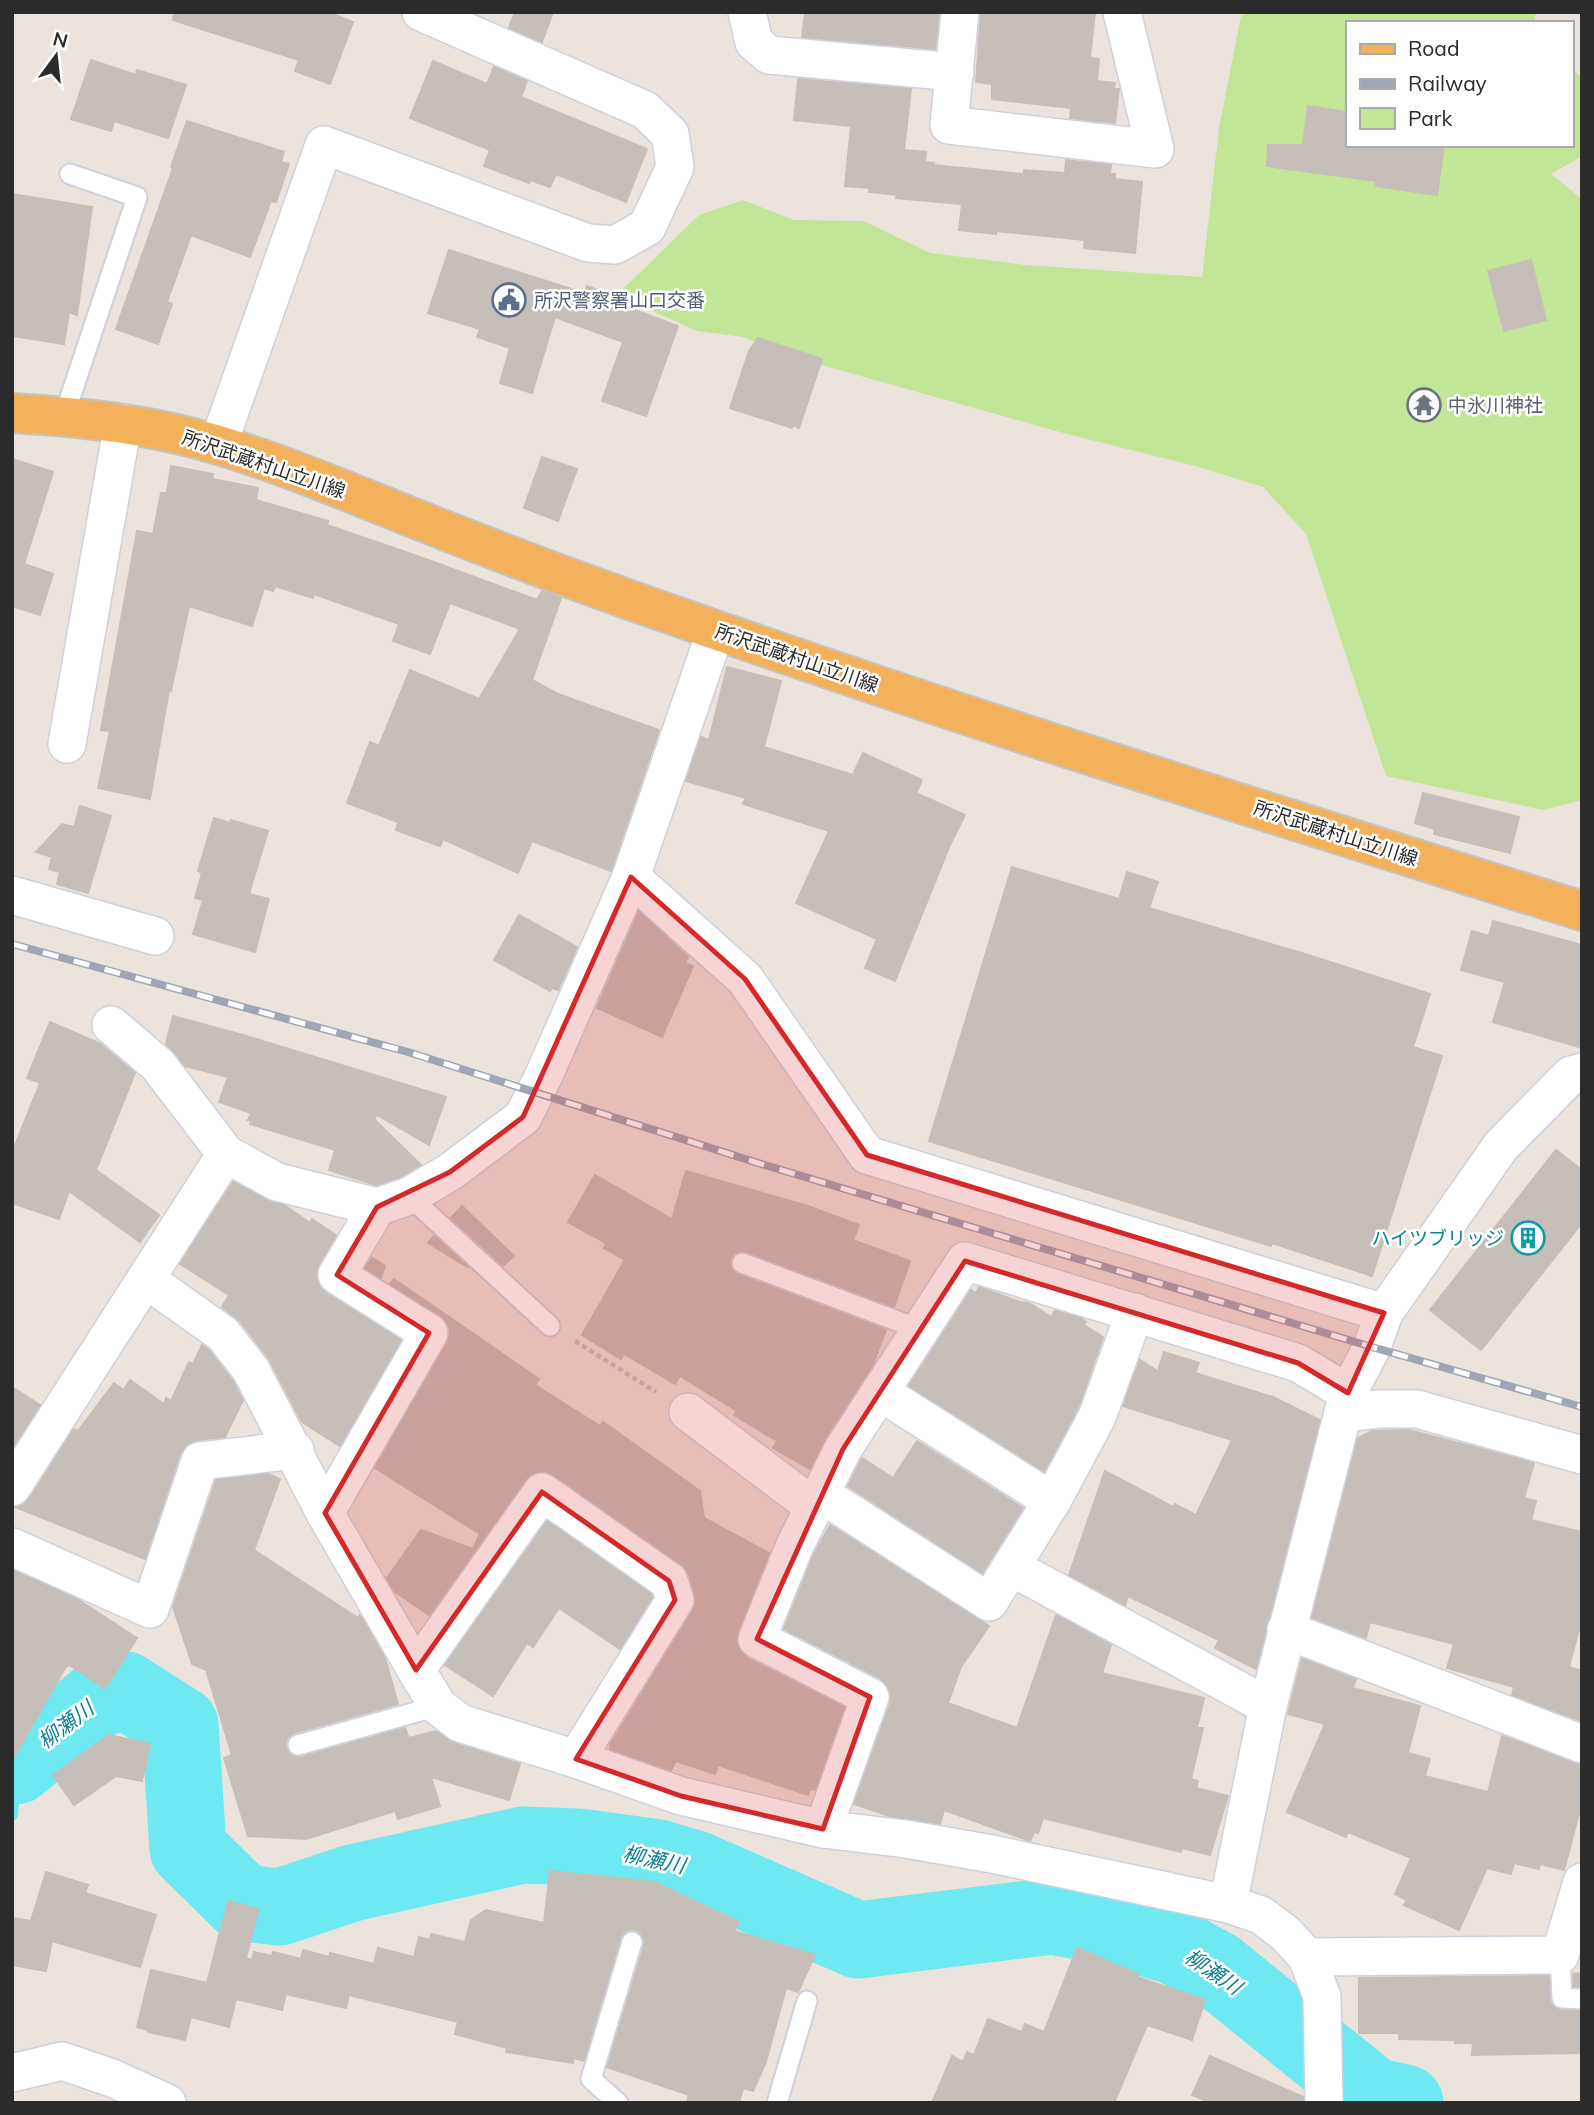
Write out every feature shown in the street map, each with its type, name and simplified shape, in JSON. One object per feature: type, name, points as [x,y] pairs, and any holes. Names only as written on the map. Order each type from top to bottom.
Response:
[{"type":"main road","name":"所沢武蔵村山立川線","points":[[12,414],[64,416],[123,423],[218,445],[330,485],[519,561],[716,630],[1083,754],[1582,911]]},
{"type":"street","points":[[218,445],[324,145],[588,243],[614,245],[647,227],[675,167],[670,134],[645,110],[421,12]]},
{"type":"street","points":[[747,12],[754,42],[769,55],[955,72]]},
{"type":"street","points":[[960,12],[949,125],[1155,149],[1122,12]]},
{"type":"street","points":[[66,744],[123,423]]},
{"type":"street","points":[[325,1513],[429,1333],[337,1275],[393,1201],[450,1172],[523,1117],[631,877],[716,630]]},
{"type":"street","points":[[631,877],[745,979],[867,1155],[1384,1312]]},
{"type":"street","points":[[12,895],[156,936]]},
{"type":"street","points":[[111,1025],[158,1065],[226,1154],[277,1182],[393,1201]]},
{"type":"street","points":[[1228,1904],[1286,1630],[1346,1403],[1372,1347],[1384,1312],[1501,1146],[1571,1075],[1582,1072]]},
{"type":"street","points":[[12,1487],[226,1154]]},
{"type":"street","points":[[823,1829],[870,1697],[757,1639],[795,1545],[843,1449],[965,1261],[1298,1363],[1346,1403],[1379,1409],[1417,1409],[1582,1455]]},
{"type":"street","points":[[146,1280],[223,1334],[251,1370],[295,1450],[325,1513],[416,1670],[438,1706],[460,1723],[576,1759],[681,1796],[823,1829],[906,1839],[992,1854],[1228,1904],[1261,1915],[1286,1934],[1307,1957],[1322,1997],[1324,2098]]},
{"type":"street","points":[[688,1412],[817,1500],[989,1602],[1052,1501],[1097,1417],[1136,1312]]},
{"type":"street","points":[[880,1392],[1052,1501]]},
{"type":"street","points":[[12,1548],[150,1609],[200,1461],[295,1450]]},
{"type":"street","points":[[416,1670],[542,1492],[670,1581],[675,1600],[576,1759]]},
{"type":"street","points":[[1011,1567],[1268,1706]]},
{"type":"street","points":[[1286,1630],[1582,1744]]},
{"type":"street","points":[[1307,1957],[1560,1955],[1582,1882]]},
{"type":"street","points":[[12,2073],[62,2061],[112,2078],[167,2103]]},
{"type":"lane","points":[[64,416],[136,197],[70,174]]},
{"type":"lane","points":[[393,1201],[550,1326]]},
{"type":"lane","points":[[742,1263],[919,1329]]},
{"type":"lane","points":[[298,1745],[438,1706]]},
{"type":"lane","points":[[618,2103],[591,2079],[632,1942]]},
{"type":"lane","points":[[1560,1955],[1562,1998],[1582,1999]]},
{"type":"lane","points":[[778,2103],[807,2001]]},
{"type":"path","points":[[550,1326],[688,1412]]},
{"type":"highlighted area","points":[[631,877],[745,979],[867,1155],[1384,1313],[1348,1393],[1298,1363],[965,1261],[843,1449],[757,1639],[870,1697],[823,1829],[681,1796],[576,1759],[675,1600],[669,1581],[542,1492],[416,1670],[325,1513],[429,1333],[337,1275],[377,1207],[450,1172],[523,1117]]},
{"type":"green space","name":"中氷川神社","points":[[1249,12],[1536,12],[1534,21],[1346,21],[1346,147],[1573,147],[1573,70],[1582,78],[1582,156],[1551,174],[1582,199],[1582,800],[1543,810],[1386,776],[1306,534],[1263,487],[1199,467],[1067,434],[786,355],[743,337],[697,331],[617,295],[699,215],[743,200],[794,220],[864,221],[930,253],[1025,265],[1202,277],[1219,128],[1241,16]]},
{"type":"building","points":[[174,12],[328,12],[353,22],[330,84],[295,71],[299,60],[173,20]]},
{"type":"building","points":[[515,12],[553,12],[542,42],[509,28]]},
{"type":"building","points":[[805,12],[939,12],[935,49],[802,37]]},
{"type":"building","points":[[981,12],[1095,12],[1090,58],[1099,59],[1097,81],[1115,83],[1114,89],[1119,89],[1115,123],[1070,118],[1071,108],[992,99],[992,84],[976,82]]},
{"type":"building","points":[[91,60],[136,75],[137,70],[186,85],[168,138],[114,121],[111,131],[71,119]]},
{"type":"building","points":[[433,61],[487,84],[494,67],[527,81],[521,97],[647,149],[626,202],[556,174],[550,187],[530,180],[529,183],[484,166],[490,150],[410,118]]},
{"type":"building","points":[[798,79],[911,89],[904,150],[926,152],[925,162],[934,163],[933,165],[1024,174],[1024,170],[1065,173],[1066,160],[1111,165],[1110,174],[1115,174],[1115,179],[1142,182],[1135,253],[1084,248],[1085,240],[959,230],[962,204],[896,198],[897,195],[869,192],[870,188],[845,186],[851,126],[794,120]]},
{"type":"building","points":[[1308,106],[1346,112],[1346,147],[1444,147],[1437,195],[1375,186],[1376,181],[1267,166],[1268,145],[1303,145]]},
{"type":"building","points":[[187,121],[284,152],[281,162],[289,164],[276,202],[271,201],[250,257],[191,235],[167,302],[172,304],[158,344],[116,329]]},
{"type":"building","points":[[12,194],[92,207],[77,315],[69,312],[64,344],[12,336]]},
{"type":"building","points":[[449,250],[584,293],[587,286],[626,301],[624,306],[678,326],[646,416],[602,401],[623,342],[555,317],[532,393],[500,383],[510,348],[477,337],[480,329],[428,313]]},
{"type":"building","points":[[1531,260],[1546,320],[1504,331],[1488,271]]},
{"type":"building","points":[[758,338],[822,359],[799,428],[730,408],[749,351]]},
{"type":"building","points":[[542,457],[577,469],[558,521],[524,508]]},
{"type":"building","points":[[12,459],[53,472],[24,564],[53,574],[40,615],[12,606]]},
{"type":"building","points":[[171,466],[213,474],[212,479],[258,488],[256,500],[328,521],[327,525],[537,600],[542,591],[561,598],[532,680],[558,694],[659,730],[611,871],[532,841],[518,873],[443,839],[440,846],[396,830],[398,822],[347,803],[370,742],[379,746],[410,670],[479,699],[520,629],[450,603],[430,654],[393,641],[399,624],[314,594],[313,598],[275,586],[273,591],[264,588],[252,626],[189,606],[171,691],[169,690],[150,799],[98,788],[110,731],[101,730],[137,531],[153,534],[161,493],[167,493]]},
{"type":"building","points":[[727,667],[781,681],[764,747],[853,775],[863,753],[922,780],[916,793],[965,815],[950,845],[895,981],[865,968],[877,939],[796,903],[829,831],[743,804],[746,798],[686,781],[701,737],[709,740]]},
{"type":"building","points":[[1423,793],[1519,817],[1510,853],[1434,834],[1435,829],[1415,823]]},
{"type":"building","points":[[80,806],[111,816],[88,893],[57,884],[60,872],[49,869],[52,857],[36,852],[62,824],[74,827]]},
{"type":"building","points":[[214,818],[268,831],[249,894],[269,899],[255,952],[193,934],[203,900],[195,898],[202,873],[198,871]]},
{"type":"building","points":[[1012,867],[1119,899],[1127,872],[1158,882],[1149,908],[1430,994],[1413,1047],[1442,1056],[1372,1276],[1272,1243],[1271,1246],[929,1141]]},
{"type":"building","points":[[639,912],[688,957],[685,963],[693,966],[662,1037],[597,1008]]},
{"type":"building","points":[[519,915],[577,947],[558,990],[552,988],[550,991],[494,960]]},
{"type":"building","points":[[1493,921],[1582,945],[1582,1048],[1493,1022],[1505,982],[1461,970],[1472,931],[1489,936]]},
{"type":"building","points":[[173,1016],[446,1097],[429,1145],[377,1115],[374,1119],[421,1165],[400,1177],[376,1185],[329,1170],[335,1150],[250,1124],[251,1120],[248,1120],[251,1113],[219,1102],[228,1077],[185,1066],[166,1044]]},
{"type":"building","points":[[50,1022],[99,1043],[135,1073],[96,1170],[159,1215],[140,1242],[69,1191],[59,1219],[12,1203],[12,1153],[40,1083],[27,1078]]},
{"type":"building","name":"ハイツブリッジ","points":[[1556,1150],[1582,1170],[1582,1223],[1481,1350],[1430,1310]]},
{"type":"building","points":[[686,1171],[808,1206],[859,1225],[853,1240],[910,1261],[894,1307],[746,1252],[739,1251],[731,1258],[730,1266],[738,1274],[886,1330],[873,1364],[825,1438],[810,1469],[773,1448],[777,1441],[734,1415],[737,1411],[680,1376],[675,1384],[624,1354],[621,1359],[582,1335],[625,1260],[604,1248],[606,1243],[568,1222],[595,1175],[672,1219]]},
{"type":"building","points":[[233,1182],[267,1200],[284,1205],[310,1223],[312,1219],[336,1235],[319,1265],[316,1275],[319,1286],[401,1340],[340,1446],[302,1422],[268,1357],[240,1321],[222,1307],[229,1295],[180,1264]]},
{"type":"building","points":[[462,1206],[514,1256],[503,1266],[451,1218]]},
{"type":"building","points":[[434,1236],[469,1268],[428,1243]]},
{"type":"building","points":[[372,1258],[385,1266],[381,1278],[365,1268]]},
{"type":"building","points":[[394,1279],[539,1379],[535,1385],[600,1426],[603,1422],[700,1491],[704,1518],[769,1553],[736,1642],[747,1658],[844,1707],[815,1790],[810,1789],[808,1795],[718,1765],[715,1774],[676,1761],[671,1770],[610,1749],[693,1611],[695,1594],[689,1575],[681,1564],[553,1474],[545,1471],[534,1473],[525,1480],[429,1615],[394,1591],[387,1578],[421,1530],[473,1549],[480,1534],[375,1468],[447,1344],[450,1334],[448,1324],[441,1316],[390,1284]]},
{"type":"building","points":[[979,1287],[1029,1303],[1051,1317],[1055,1311],[1081,1318],[1086,1322],[1084,1325],[1103,1337],[1078,1408],[1044,1471],[909,1386],[971,1290],[976,1293]]},
{"type":"building","points":[[202,1345],[233,1381],[243,1400],[225,1437],[197,1440],[187,1444],[180,1454],[145,1559],[15,1507],[30,1498],[74,1429],[78,1431],[114,1383],[124,1390],[130,1380],[164,1404],[166,1398],[171,1401],[189,1362],[193,1364]]},
{"type":"building","points":[[1164,1352],[1199,1363],[1195,1373],[1273,1397],[1320,1420],[1256,1669],[1215,1648],[1219,1640],[1128,1596],[1125,1605],[1069,1575],[1105,1471],[1173,1507],[1175,1504],[1196,1515],[1232,1440],[1123,1406],[1140,1360],[1158,1371]]},
{"type":"building","points":[[12,1387],[40,1405],[12,1448]]},
{"type":"building","points":[[1409,1430],[1534,1463],[1524,1498],[1536,1501],[1531,1520],[1582,1532],[1582,1618],[1569,1667],[1582,1671],[1582,1721],[1512,1695],[1514,1687],[1447,1668],[1454,1644],[1370,1622],[1366,1638],[1312,1618],[1358,1438],[1372,1431]]},
{"type":"building","points":[[917,1441],[1023,1508],[982,1573],[848,1486],[862,1458],[893,1478]]},
{"type":"building","points":[[268,1474],[280,1479],[254,1550],[358,1618],[360,1615],[385,1658],[398,1704],[294,1733],[286,1741],[289,1753],[294,1757],[301,1757],[405,1728],[409,1738],[436,1731],[454,1743],[520,1764],[509,1800],[431,1777],[440,1806],[398,1819],[395,1811],[306,1839],[248,1836],[224,1758],[232,1755],[206,1670],[192,1664],[173,1607],[216,1480]]},
{"type":"building","points":[[547,1521],[652,1597],[620,1649],[559,1608],[533,1647],[527,1643],[493,1696],[445,1665]]},
{"type":"building","points":[[830,1525],[989,1626],[961,1667],[948,1703],[1017,1728],[1056,1615],[1111,1645],[1102,1673],[1204,1698],[1197,1728],[1203,1728],[1191,1779],[1198,1781],[1196,1788],[1228,1796],[1210,1855],[1182,1848],[1181,1852],[1043,1818],[1038,1833],[1034,1832],[1030,1841],[944,1810],[940,1824],[889,1816],[854,1804],[890,1704],[891,1695],[887,1685],[880,1678],[784,1629],[814,1554]]},
{"type":"building","points":[[12,1570],[77,1599],[137,1638],[105,1688],[69,1665],[65,1668],[12,1760]]},
{"type":"building","points":[[1302,1659],[1356,1679],[1353,1688],[1420,1706],[1408,1753],[1430,1759],[1425,1776],[1488,1792],[1502,1736],[1582,1764],[1582,1802],[1564,1870],[1540,1864],[1539,1869],[1514,1863],[1511,1874],[1487,1868],[1459,1930],[1404,1905],[1407,1900],[1395,1894],[1411,1858],[1348,1832],[1346,1837],[1287,1812],[1325,1724],[1288,1714]]},
{"type":"building","points":[[109,1735],[150,1744],[142,1781],[116,1776],[74,1805],[53,1775]]},
{"type":"building","points":[[550,1871],[654,1882],[739,1922],[734,1931],[815,1955],[798,1992],[786,1988],[766,2062],[753,2091],[743,2088],[739,2103],[687,2103],[689,2095],[607,2067],[644,1946],[641,1934],[635,1930],[629,1930],[621,1938],[584,2061],[574,2058],[573,2063],[506,2052],[507,2048],[455,2034],[458,2022],[349,1995],[346,2008],[286,1994],[282,2010],[236,1999],[229,2027],[191,2017],[185,2040],[137,2027],[151,1970],[207,1983],[228,1901],[258,1909],[246,1958],[252,1960],[254,1952],[272,1956],[273,1952],[301,1959],[303,1950],[329,1957],[330,1953],[374,1964],[378,1948],[414,1957],[419,1937],[430,1940],[431,1934],[465,1942],[471,1920],[486,1910],[544,1923]]},
{"type":"building","points":[[46,1872],[88,1885],[85,1893],[156,1915],[140,1967],[52,1941],[46,1971],[12,1965],[12,1918],[31,1921]]},
{"type":"building","points":[[1077,1948],[1138,1974],[1137,1977],[1205,2000],[1192,2040],[1147,2025],[1114,2103],[932,2103],[952,2056],[963,2062],[967,2052],[974,2055],[988,2019],[1022,2032],[1025,2024],[1044,2032]]},
{"type":"building","points":[[1582,1973],[1582,1987],[1574,1986],[1573,1974]]},
{"type":"building","points":[[1549,1976],[1552,2005],[1561,2010],[1582,2011],[1582,2053],[1472,2055],[1473,2043],[1399,2039],[1399,2033],[1359,2033],[1359,1978]]},
{"type":"building","points":[[1210,2056],[1303,2097],[1303,2103],[1211,2103],[1192,2095]]},
{"type":"waterway","name":"柳瀬川","points":[[12,1766],[16,1766],[97,1700],[125,1690],[180,1725],[188,1849],[243,1903],[280,1907],[352,1883],[523,1845],[578,1847],[659,1858],[695,1869],[858,1940],[1052,1916],[1110,1927],[1174,1946],[1216,1969],[1373,2096],[1405,2103]]},
{"type":"waterway","points":[[12,1815],[16,1766]]},
{"type":"railway","points":[[12,944],[408,1052],[758,1163],[1582,1407]]},
{"type":"place","name":"所沢警察署山口交番","points":[[509,300]]},
{"type":"place","name":"中氷川神社","points":[[1424,405]]},
{"type":"place","name":"ハイツブリッジ","points":[[1528,1238]]}]
